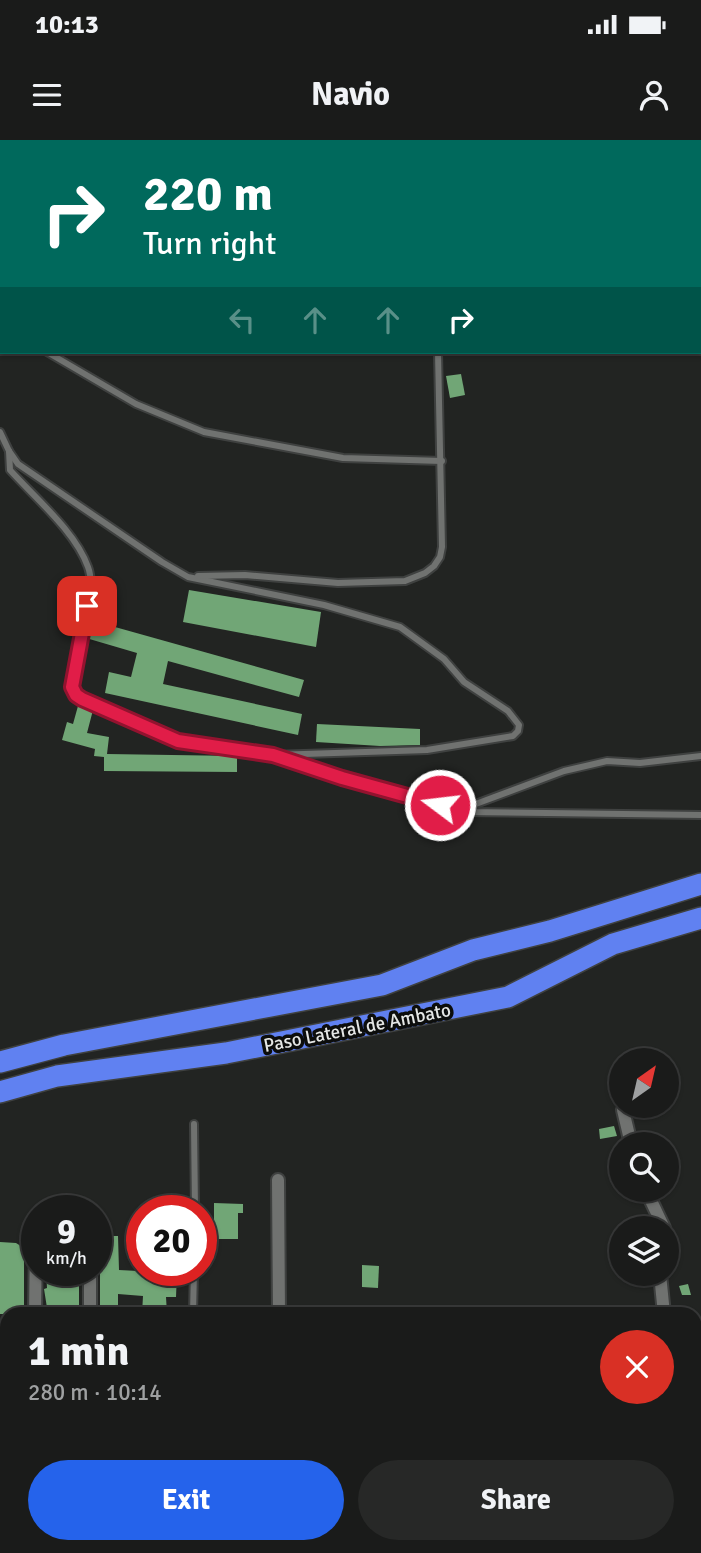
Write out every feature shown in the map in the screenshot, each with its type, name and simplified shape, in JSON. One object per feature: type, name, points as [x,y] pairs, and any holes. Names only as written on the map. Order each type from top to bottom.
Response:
[{"type":"highway","name":"Paso Lateral de Ambato","points":[[0,1062],[64,1045],[383,985],[473,950],[550,931],[701,884]]},
{"type":"highway","name":"Paso Lateral de Ambato","points":[[0,1092],[57,1076],[226,1053],[508,997],[613,944],[701,918]]},
{"type":"street","points":[[278,1180],[279,1307]]},
{"type":"street","points":[[34,1307],[35,1286]]},
{"type":"street","points":[[90,1286],[90,1307]]},
{"type":"street","points":[[661,1286],[663,1307]]},
{"type":"lane","points":[[50,354],[136,404],[204,432],[343,458],[442,461]]},
{"type":"lane","points":[[188,577],[245,575],[338,583],[405,581],[425,573],[440,557],[442,461],[438,354]]},
{"type":"lane","points":[[0,432],[18,464],[188,577],[324,605],[400,626],[444,659],[464,682],[508,711],[519,725],[513,736],[427,750],[273,755]]},
{"type":"lane","points":[[9,451],[10,470],[76,543],[89,568],[92,584],[77,649],[72,687],[76,695],[178,741],[273,755],[342,778],[464,812],[701,815]]},
{"type":"lane","points":[[464,812],[473,805],[564,771],[607,761],[640,763],[701,756]]},
{"type":"lane","points":[[194,1124],[195,1195]]},
{"type":"lane","points":[[193,1307],[194,1286]]},
{"type":"building","points":[[461,374],[465,395],[450,398],[446,376]]},
{"type":"building","points":[[189,590],[321,612],[316,647],[183,622]]},
{"type":"building","points":[[90,620],[304,680],[299,697],[168,661],[163,684],[302,714],[298,735],[105,693],[109,672],[131,677],[137,653],[86,638]]},
{"type":"building","points":[[78,706],[93,710],[87,733],[109,737],[107,754],[237,756],[237,772],[104,771],[104,757],[94,756],[95,749],[62,740],[67,722],[73,724]]},
{"type":"building","points":[[317,724],[420,729],[420,745],[380,746],[316,742]]},
{"type":"building","points":[[614,1126],[616,1132],[609,1132],[609,1137],[600,1139],[599,1129]]},
{"type":"building","points":[[217,1203],[243,1204],[243,1213],[238,1213],[238,1239],[217,1239]]},
{"type":"building","points":[[112,1236],[118,1236],[119,1270],[126,1270],[126,1286],[176,1286],[176,1297],[166,1297],[167,1307],[142,1307],[143,1296],[118,1294],[118,1307],[100,1307],[100,1286],[112,1286]]},
{"type":"building","points":[[0,1242],[16,1243],[21,1246],[24,1307],[0,1307]]},
{"type":"building","points":[[362,1265],[379,1266],[378,1288],[362,1287]]},
{"type":"building","points":[[688,1284],[691,1295],[682,1295],[679,1286]]},
{"type":"building","points":[[47,1286],[79,1286],[79,1307],[47,1307],[44,1289]]},
{"type":"route","points":[[87,606],[72,687],[82,699],[178,741],[273,755],[342,778],[440,805]]}]
